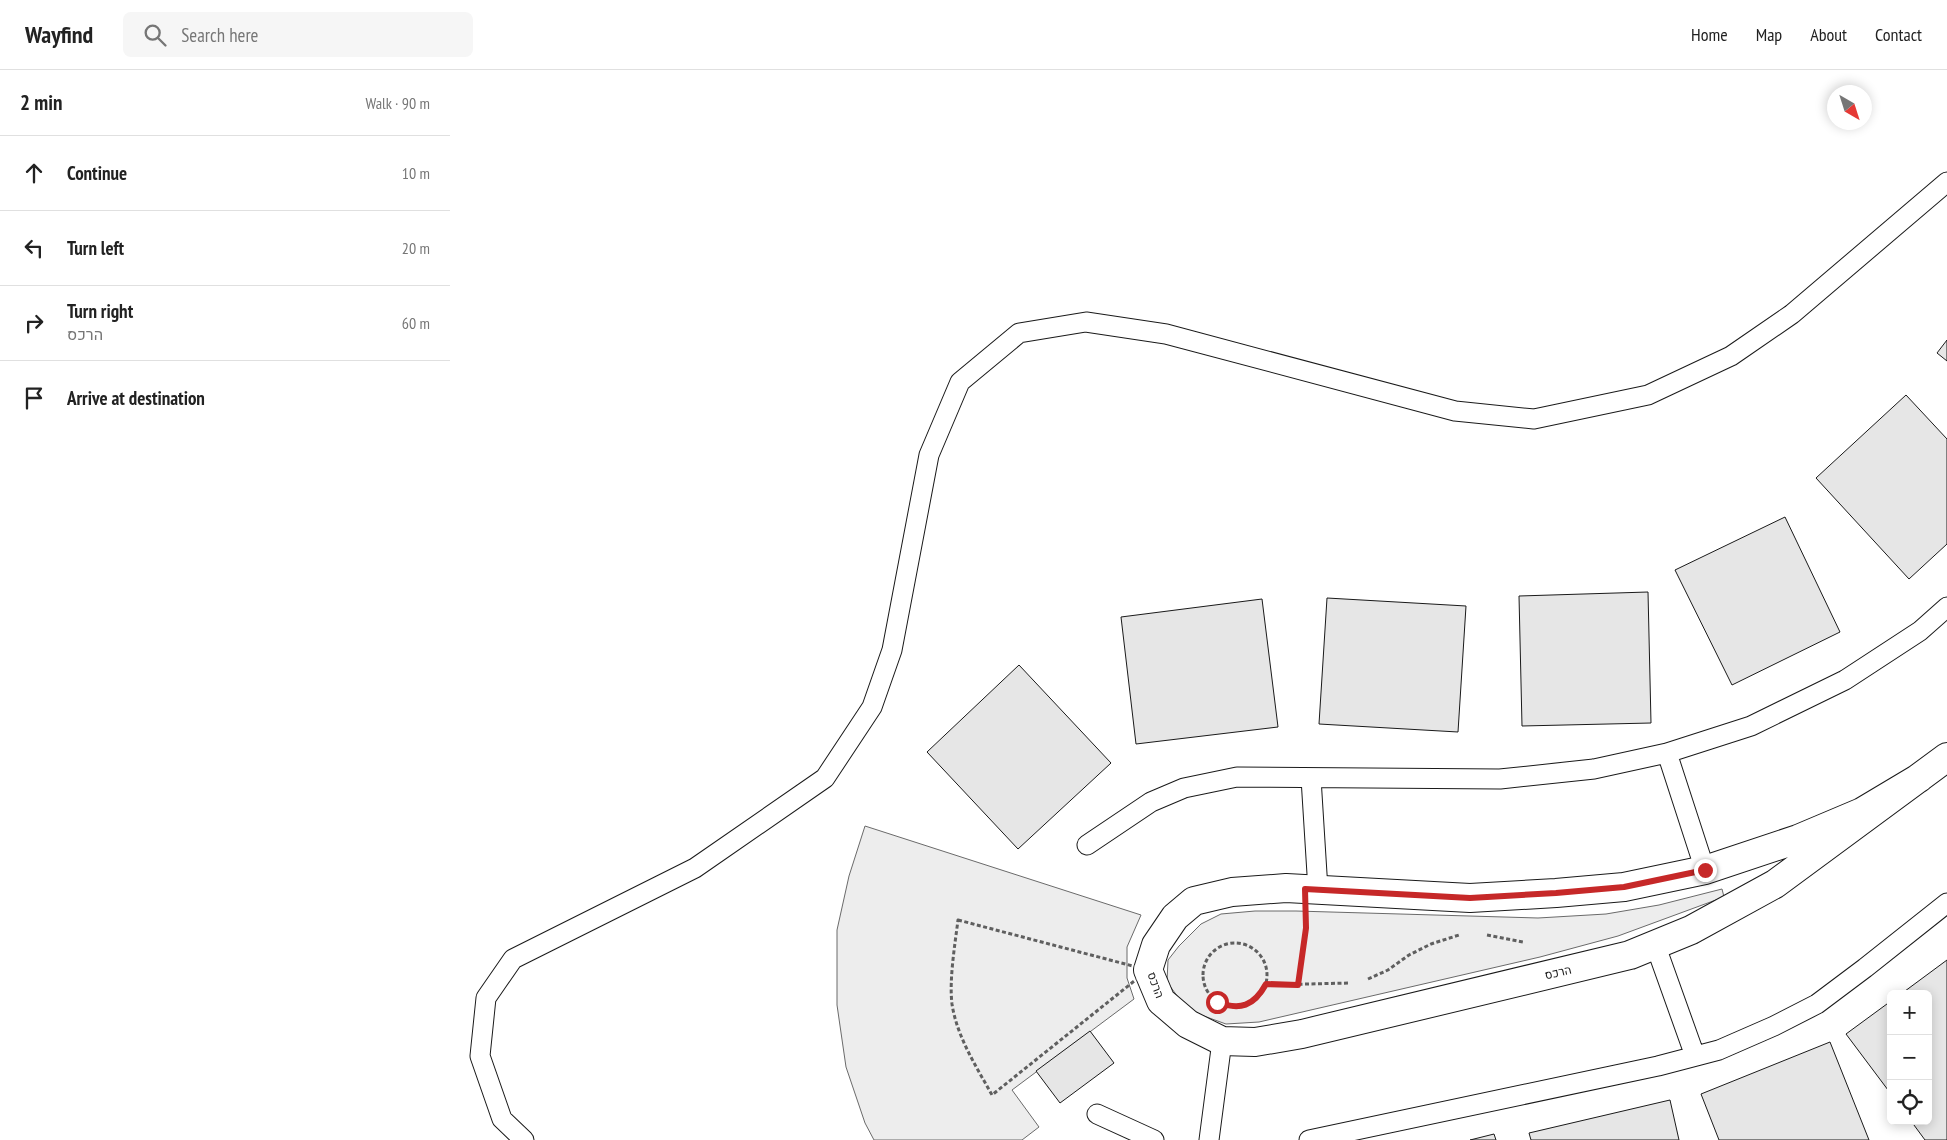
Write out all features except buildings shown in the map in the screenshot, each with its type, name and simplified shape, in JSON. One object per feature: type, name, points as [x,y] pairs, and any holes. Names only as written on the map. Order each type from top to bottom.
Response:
[{"type":"street","name":"הרכס","points":[[1919,778],[1862,812],[1798,840],[1705,870],[1624,887],[1470,898],[1286,888],[1232,892],[1194,901],[1175,917],[1160,938],[1148,970],[1161,1001],[1188,1024],[1222,1041],[1256,1042],[1302,1034],[1630,955],[1691,930],[1775,884],[1919,778],[1947,757]]},
{"type":"lane","points":[[524,1140],[502,1118],[480,1056],[486,998],[513,960],[695,868],[825,778],[872,707],[889,658],[929,455],[952,400],[960,382],[1019,333],[1086,322],[1166,334],[1455,411],[1534,419],[1648,395],[1731,356],[1792,314],[1947,182]]},
{"type":"lane","points":[[1087,845],[1151,802],[1184,788],[1237,777],[1500,779],[1594,769],[1667,754],[1752,726],[1844,680],[1920,631],[1947,608]]},
{"type":"lane","points":[[1667,754],[1705,870]]},
{"type":"lane","points":[[1311,778],[1311,889]]},
{"type":"lane","points":[[1309,1140],[1658,1066],[1719,1050],[1774,1026],[1817,1004],[1947,903]]},
{"type":"lane","points":[[1655,944],[1695,1056]]},
{"type":"lane","points":[[1209,1140],[1222,1041]]},
{"type":"lane","points":[[1097,1114],[1154,1140]]},
{"type":"path","points":[[1298,985],[1311,889]]},
{"type":"path","points":[[958,920],[1148,970],[992,1095],[964,1043],[952,1004],[953,958],[958,920]]},
{"type":"path","points":[[1485,934],[1525,942]]},
{"type":"path","points":[[1362,982],[1388,970],[1409,955],[1430,944],[1459,935],[1467,935]]},
{"type":"path","points":[[1230,943],[1247,944],[1264,958],[1267,969],[1266,984],[1261,994],[1252,1002],[1242,1006],[1228,1006],[1217,1002],[1204,984],[1203,973],[1205,963],[1210,953],[1219,946],[1230,943]]},
{"type":"path","points":[[1266,984],[1298,985],[1353,982]]},
{"type":"shaded area","points":[[865,826],[1141,915],[1127,947],[1127,978],[1134,999],[1012,1090],[1039,1127],[1022,1140],[874,1140],[865,1123],[846,1067],[837,1005],[837,930],[849,876]]},
{"type":"shaded area","points":[[1722,889],[1724,897],[1618,936],[1540,957],[1259,1022],[1226,1024],[1201,1015],[1183,1004],[1167,982],[1168,960],[1179,946],[1201,924],[1221,914],[1255,911],[1296,911],[1538,918],[1606,914],[1659,905]]},
{"type":"route","points":[[1217,1002],[1228,1006],[1242,1006],[1252,1002],[1261,994],[1266,984],[1298,985],[1306,928],[1305,889],[1470,898],[1624,887],[1705,870]]}]
